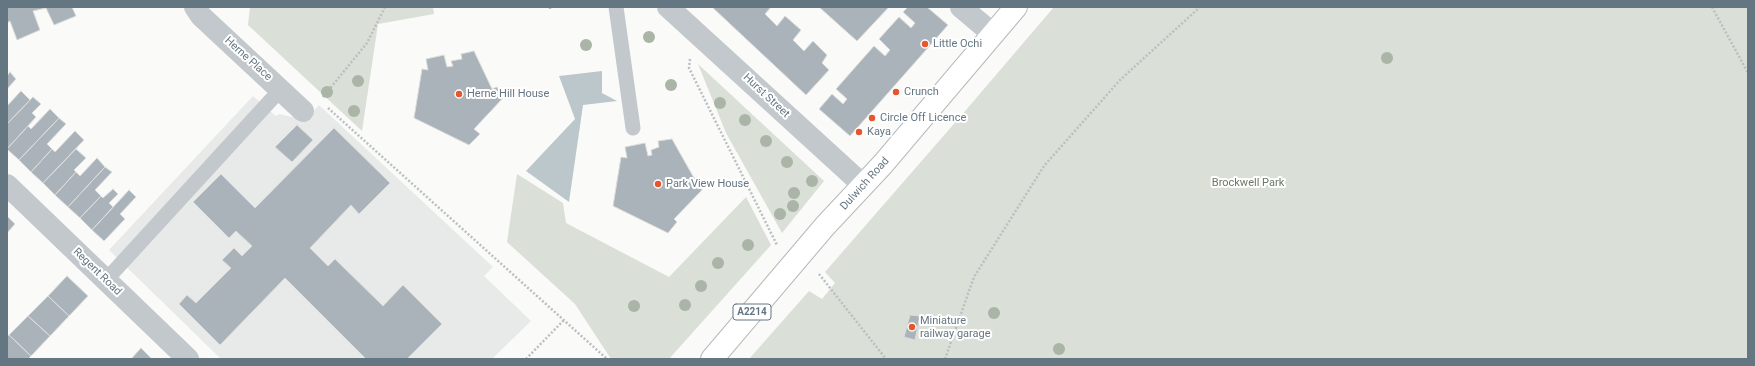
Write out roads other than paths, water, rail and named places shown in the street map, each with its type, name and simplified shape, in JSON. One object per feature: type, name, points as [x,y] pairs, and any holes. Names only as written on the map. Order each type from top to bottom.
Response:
[{"type":"main road","name":"Dulwich Road","points":[[712,359],[825,226],[863,185],[1016,7]]},
{"type":"street","name":"Herne Place","points":[[195,7],[201,16],[281,89],[312,106]]},
{"type":"street","name":"Hurst Street","points":[[668,7],[863,185]]},
{"type":"street","points":[[961,7],[993,34]]},
{"type":"street","name":"Regent Road","points":[[7,185],[188,359]]},
{"type":"lane","points":[[616,7],[633,128]]},
{"type":"lane","points":[[106,280],[281,89]]},
{"type":"place","name":"Little Ochi","points":[[925,44]]},
{"type":"place","name":"Crunch","points":[[896,92]]},
{"type":"place","name":"Herne Hill House","points":[[459,94]]},
{"type":"place","name":"Circle Off Licence","points":[[872,118]]},
{"type":"place","name":"Kaya","points":[[859,132]]},
{"type":"place","name":"Park View House","points":[[658,184]]},
{"type":"place","name":"Miniature railway garage","points":[[912,327]]},
{"type":"park label","name":"Brockwell Park","points":[[1248,183]]}]
